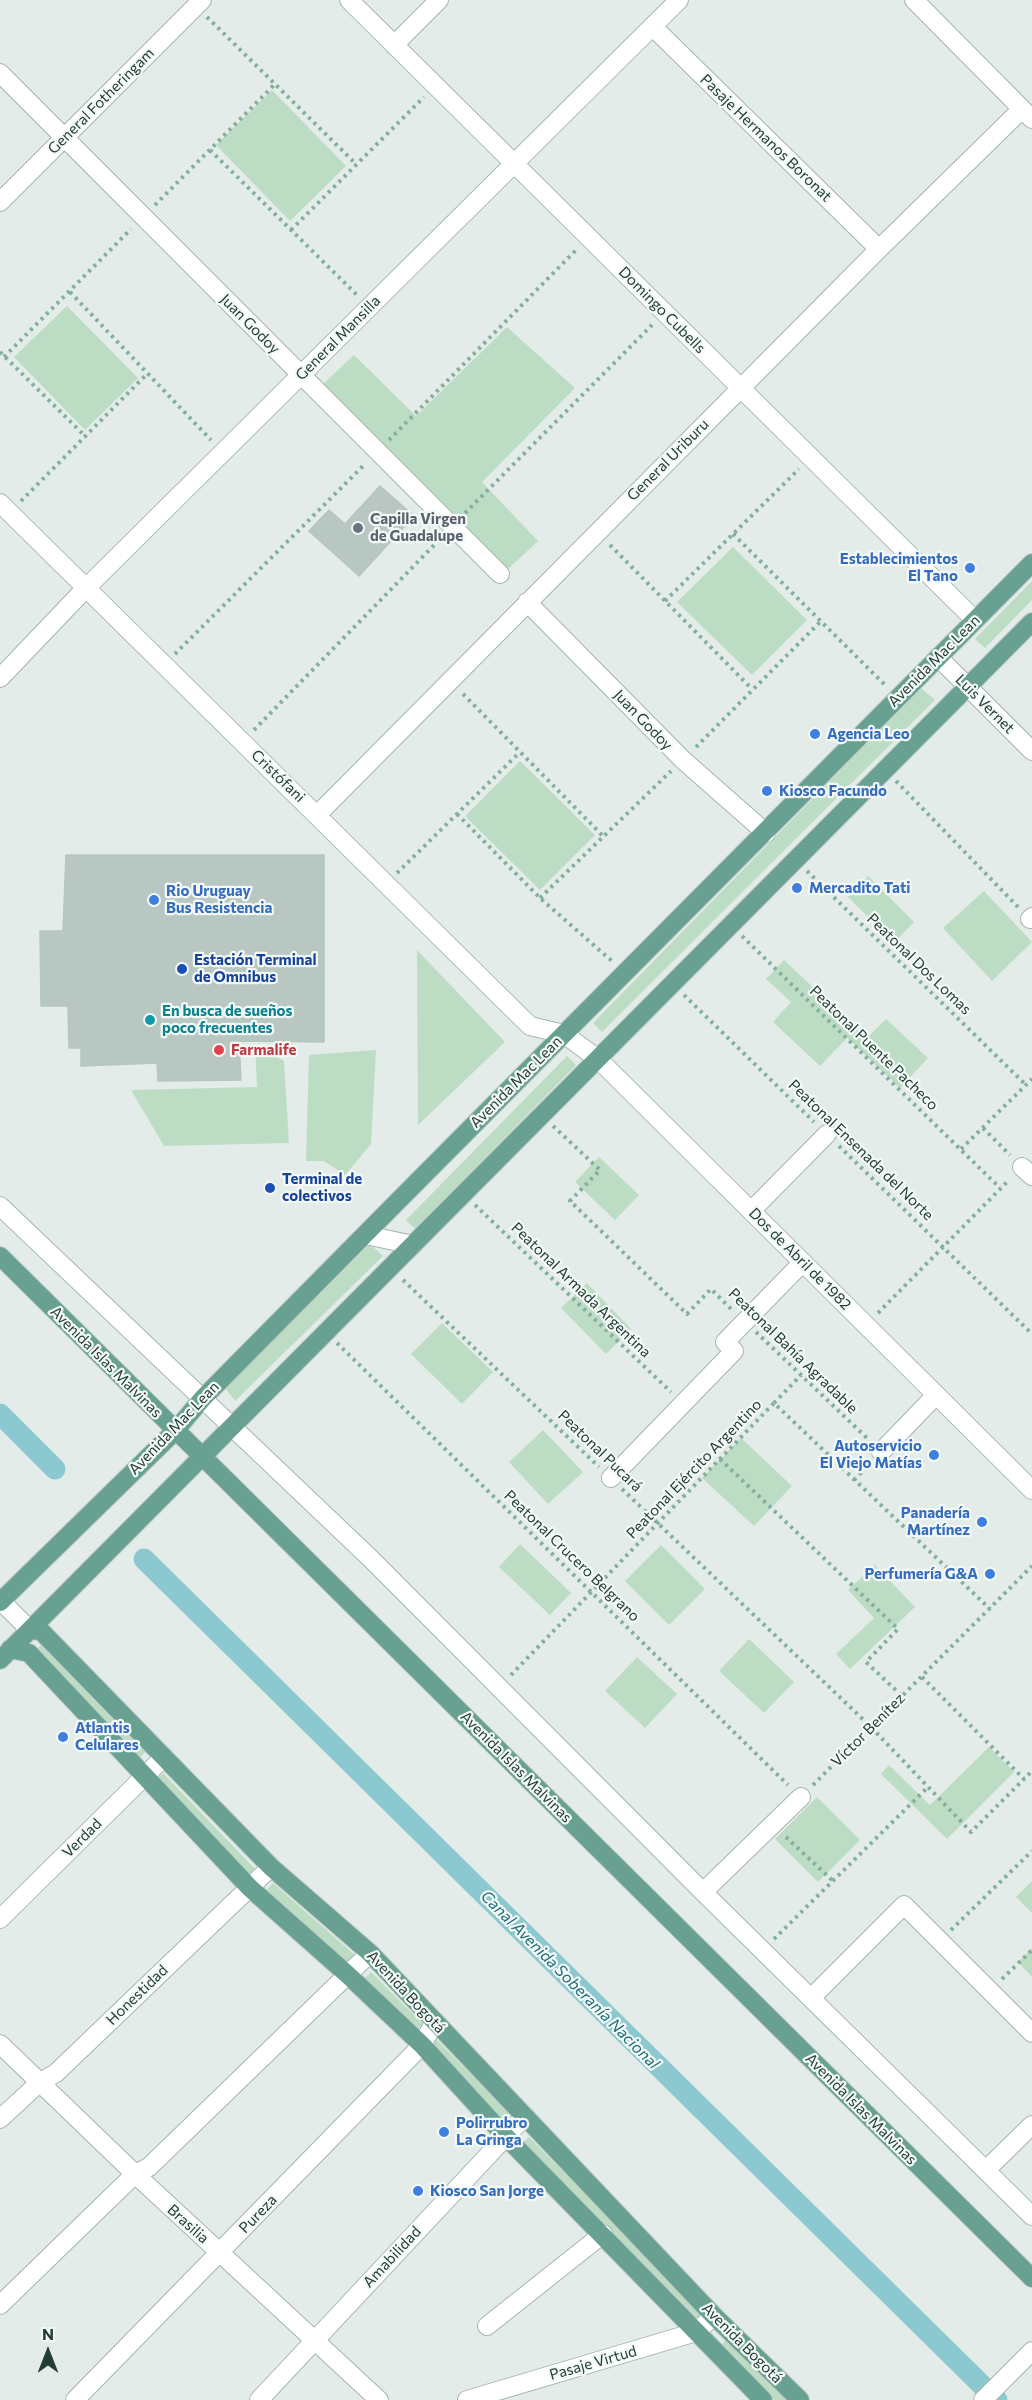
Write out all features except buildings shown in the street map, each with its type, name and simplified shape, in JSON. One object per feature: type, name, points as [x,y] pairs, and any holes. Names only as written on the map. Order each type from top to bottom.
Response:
[{"type":"main road","name":"Avenida Mac Lean","points":[[0,1601],[175,1431],[204,1398],[1032,563]]},
{"type":"main road","points":[[3,1650],[30,1630],[795,860],[969,688],[1032,622]]},
{"type":"main road","name":"Avenida Islas Malvinas","points":[[0,1256],[1032,2277]]},
{"type":"main road","name":"Avenida Bogotá","points":[[30,1630],[41,1631],[272,1867],[370,1953],[714,2316],[800,2400]]},
{"type":"main road","name":"Avenida Bogotá","points":[[3,1650],[29,1653],[146,1774],[250,1888],[348,1975],[422,2045],[506,2136],[762,2400]]},
{"type":"street","name":"Domingo Cubells","points":[[349,0],[975,621]]},
{"type":"street","points":[[394,45],[439,0]]},
{"type":"street","name":"General Mansilla","points":[[0,678],[85,589],[224,454],[369,306],[679,0]]},
{"type":"street","points":[[914,0],[1027,114]]},
{"type":"street","name":"General Fotheringam","points":[[0,202],[199,3]]},
{"type":"street","name":"Pasaje Hermanos Boronat","points":[[653,27],[879,249]]},
{"type":"street","name":"Juan Godoy","points":[[0,73],[500,574]]},
{"type":"street","name":"General Uriburu","points":[[318,814],[879,249],[1027,114]]},
{"type":"street","name":"Cristófani","points":[[5,507],[85,589],[318,814],[530,1026],[564,1034]]},
{"type":"street","name":"Juan Godoy","points":[[527,602],[683,760],[766,833]]},
{"type":"street","name":"Luis Vernet","points":[[938,657],[1032,751]]},
{"type":"street","name":"Dos de Abril de 1982","points":[[564,1034],[598,1059],[1032,1490]]},
{"type":"street","points":[[751,1211],[827,1134]]},
{"type":"street","points":[[0,1206],[370,1558],[703,1893],[1032,2216]]},
{"type":"street","points":[[366,1235],[413,1245]]},
{"type":"street","points":[[611,1478],[734,1351],[725,1342],[803,1262]]},
{"type":"street","points":[[881,1452],[936,1395]]},
{"type":"street","name":"Avenida Bogotá","points":[[0,1601],[30,1630]]},
{"type":"street","name":"Verdad","points":[[0,1919],[165,1757]]},
{"type":"street","points":[[703,1893],[801,1797]]},
{"type":"street","name":"Honestidad","points":[[0,2120],[39,2083],[56,2073],[272,1867]]},
{"type":"street","points":[[811,1998],[904,1905],[1032,2033]]},
{"type":"street","points":[[0,2305],[135,2174],[149,2167],[370,1953]]},
{"type":"street","name":"Pureza","points":[[75,2400],[422,2045],[434,2023]]},
{"type":"street","name":"Brasilia","points":[[0,2044],[135,2174],[379,2400]]},
{"type":"street","name":"Amabilidad","points":[[259,2400],[525,2116]]},
{"type":"street","points":[[986,2170],[1032,2125]]},
{"type":"street","points":[[487,2326],[603,2234]]},
{"type":"street","name":"Pasaje Virtud","points":[[467,2400],[696,2332],[714,2316]]},
{"type":"street","points":[[983,2400],[1032,2351]]},
{"type":"path","points":[[199,3],[356,164]]},
{"type":"path","points":[[291,230],[435,86]]},
{"type":"path","points":[[210,150],[369,306]]},
{"type":"path","points":[[70,292],[224,454]]},
{"type":"path","points":[[0,352],[86,437]]},
{"type":"path","points":[[5,507],[86,437],[147,374]]},
{"type":"path","points":[[665,601],[811,458]]},
{"type":"path","points":[[597,532],[752,689]]},
{"type":"path","points":[[733,534],[897,697]]},
{"type":"path","points":[[450,680],[603,836]]},
{"type":"path","points":[[386,884],[520,752]]},
{"type":"path","points":[[885,770],[1031,918]]},
{"type":"path","points":[[457,814],[540,898],[625,972]]},
{"type":"path","name":"Peatonal Dos Lomas","points":[[795,860],[1026,1085]]},
{"type":"path","name":"Peatonal Puente Pacheco","points":[[731,925],[1000,1188]]},
{"type":"path","name":"Peatonal Ensenada del Norte","points":[[673,984],[1032,1334]]},
{"type":"path","points":[[961,1149],[1032,1079]]},
{"type":"path","name":"Peatonal Bahía Agradable","points":[[542,1116],[600,1170],[570,1201],[687,1314],[711,1289],[881,1452]]},
{"type":"path","points":[[866,1325],[1000,1188],[1027,1172],[983,1128]]},
{"type":"path","name":"Peatonal Armada Argentina","points":[[463,1194],[683,1404]]},
{"type":"path","name":"Peatonal Pucará","points":[[390,1267],[871,1727],[971,1832],[1024,1779]]},
{"type":"path","name":"Peatonal Crucero Belgrano","points":[[326,1332],[801,1797]]},
{"type":"path","points":[[774,1403],[801,1375]]},
{"type":"path","name":"Peatonal Ejército Argentino","points":[[498,1689],[774,1403],[990,1610]]},
{"type":"path","points":[[720,1459],[898,1629],[866,1662],[902,1696]]},
{"type":"path","name":"Víctor Benítez","points":[[801,1797],[1032,1566]]},
{"type":"path","points":[[922,1677],[1024,1779],[1032,1771]]},
{"type":"path","points":[[762,1951],[927,1788]]},
{"type":"path","points":[[772,1824],[833,1881]]},
{"type":"path","points":[[940,1941],[1032,1851]]},
{"type":"path","points":[[990,1991],[1032,1950]]},
{"type":"green space","points":[[272,90],[346,166],[290,221],[216,145]]},
{"type":"green space","points":[[67,306],[138,378],[85,430],[14,357]]},
{"type":"green space","points":[[507,327],[575,388],[482,482],[538,541],[507,570],[322,385],[354,355],[416,416]]},
{"type":"green space","points":[[733,547],[807,620],[752,675],[677,602]]},
{"type":"green space","points":[[1032,581],[1032,600],[985,648],[975,639]]},
{"type":"green space","points":[[921,688],[935,700],[602,1032],[593,1023]]},
{"type":"green space","points":[[520,761],[595,835],[540,890],[465,816]]},
{"type":"green space","points":[[868,876],[914,922],[894,943],[848,897]]},
{"type":"green space","points":[[984,891],[1032,942],[992,981],[943,928]]},
{"type":"green space","points":[[417,950],[505,1042],[418,1125]]},
{"type":"green space","points":[[784,960],[867,1038],[886,1019],[928,1058],[900,1088],[847,1038],[820,1066],[773,1022],[791,1002],[766,979]]},
{"type":"green space","points":[[255,1045],[284,1061],[289,1143],[164,1146],[131,1090],[257,1087]]},
{"type":"green space","points":[[376,1050],[371,1144],[345,1175],[324,1161],[306,1161],[309,1055]]},
{"type":"green space","points":[[567,1056],[576,1065],[415,1229],[406,1220]]},
{"type":"green space","points":[[599,1157],[639,1195],[615,1220],[575,1182]]},
{"type":"green space","points":[[370,1244],[383,1256],[235,1401],[225,1388]]},
{"type":"green space","points":[[587,1283],[631,1329],[606,1354],[561,1308]]},
{"type":"green space","points":[[442,1323],[493,1372],[462,1404],[411,1354]]},
{"type":"green space","points":[[543,1430],[583,1472],[548,1504],[509,1462]]},
{"type":"green space","points":[[741,1438],[792,1486],[754,1526],[702,1478]]},
{"type":"green space","points":[[520,1544],[571,1593],[550,1615],[499,1567]]},
{"type":"green space","points":[[661,1545],[705,1589],[669,1625],[625,1581]]},
{"type":"green space","points":[[875,1565],[915,1607],[850,1669],[836,1654],[874,1618],[848,1590]]},
{"type":"green space","points":[[749,1639],[794,1682],[764,1713],[719,1671]]},
{"type":"green space","points":[[41,1645],[145,1752],[139,1758],[35,1651]]},
{"type":"green space","points":[[637,1657],[677,1694],[645,1728],[605,1691]]},
{"type":"green space","points":[[989,1747],[1014,1772],[947,1839],[881,1774],[889,1765],[930,1805]]},
{"type":"green space","points":[[163,1773],[257,1871],[251,1877],[157,1779]]},
{"type":"green space","points":[[817,1797],[860,1840],[818,1882],[775,1839]]},
{"type":"green space","points":[[1032,1881],[1032,1913],[1016,1897]]},
{"type":"green space","points":[[273,1883],[356,1956],[349,1963],[267,1890]]},
{"type":"green space","points":[[1032,1948],[1032,1977],[1018,1962]]},
{"type":"green space","points":[[371,1972],[423,2024],[417,2030],[365,1978]]},
{"type":"green space","points":[[433,2036],[509,2113],[502,2119],[427,2042]]},
{"type":"green space","points":[[529,2137],[705,2314],[699,2320],[523,2143]]},
{"type":"green space","points":[[730,2336],[793,2400],[774,2400],[719,2347]]},
{"type":"waterway","name":"Canal Avenida Soberanía Nacional","points":[[0,1414],[55,1469]]},
{"type":"waterway","name":"Canal Avenida Soberanía Nacional","points":[[144,1559],[997,2400]]},
{"type":"place","name":"Capilla Virgen de Guadalupe","points":[[358,528]]},
{"type":"place","name":"Establecimientos El Tano","points":[[970,568]]},
{"type":"place","name":"Agencia Leo","points":[[815,734]]},
{"type":"place","name":"Kiosco Facundo","points":[[767,791]]},
{"type":"place","name":"Mercadito Tati","points":[[797,888]]},
{"type":"place","name":"Rio Uruguay Bus Resistencia","points":[[154,900]]},
{"type":"place","name":"Estación Terminal de Omnibus","points":[[182,969]]},
{"type":"place","name":"En busca de sueños poco frecuentes","points":[[150,1020]]},
{"type":"place","name":"Farmalife","points":[[219,1050]]},
{"type":"place","name":"Terminal de colectivos","points":[[270,1188]]},
{"type":"place","name":"Autoservicio El Viejo Matías","points":[[934,1455]]},
{"type":"place","name":"Panadería Martínez","points":[[982,1522]]},
{"type":"place","name":"Perfumería G&A","points":[[990,1574]]},
{"type":"place","name":"Atlantis Celulares","points":[[63,1737]]},
{"type":"place","name":"Polirrubro La Gringa","points":[[444,2132]]},
{"type":"place","name":"Kiosco San Jorge","points":[[418,2191]]}]
